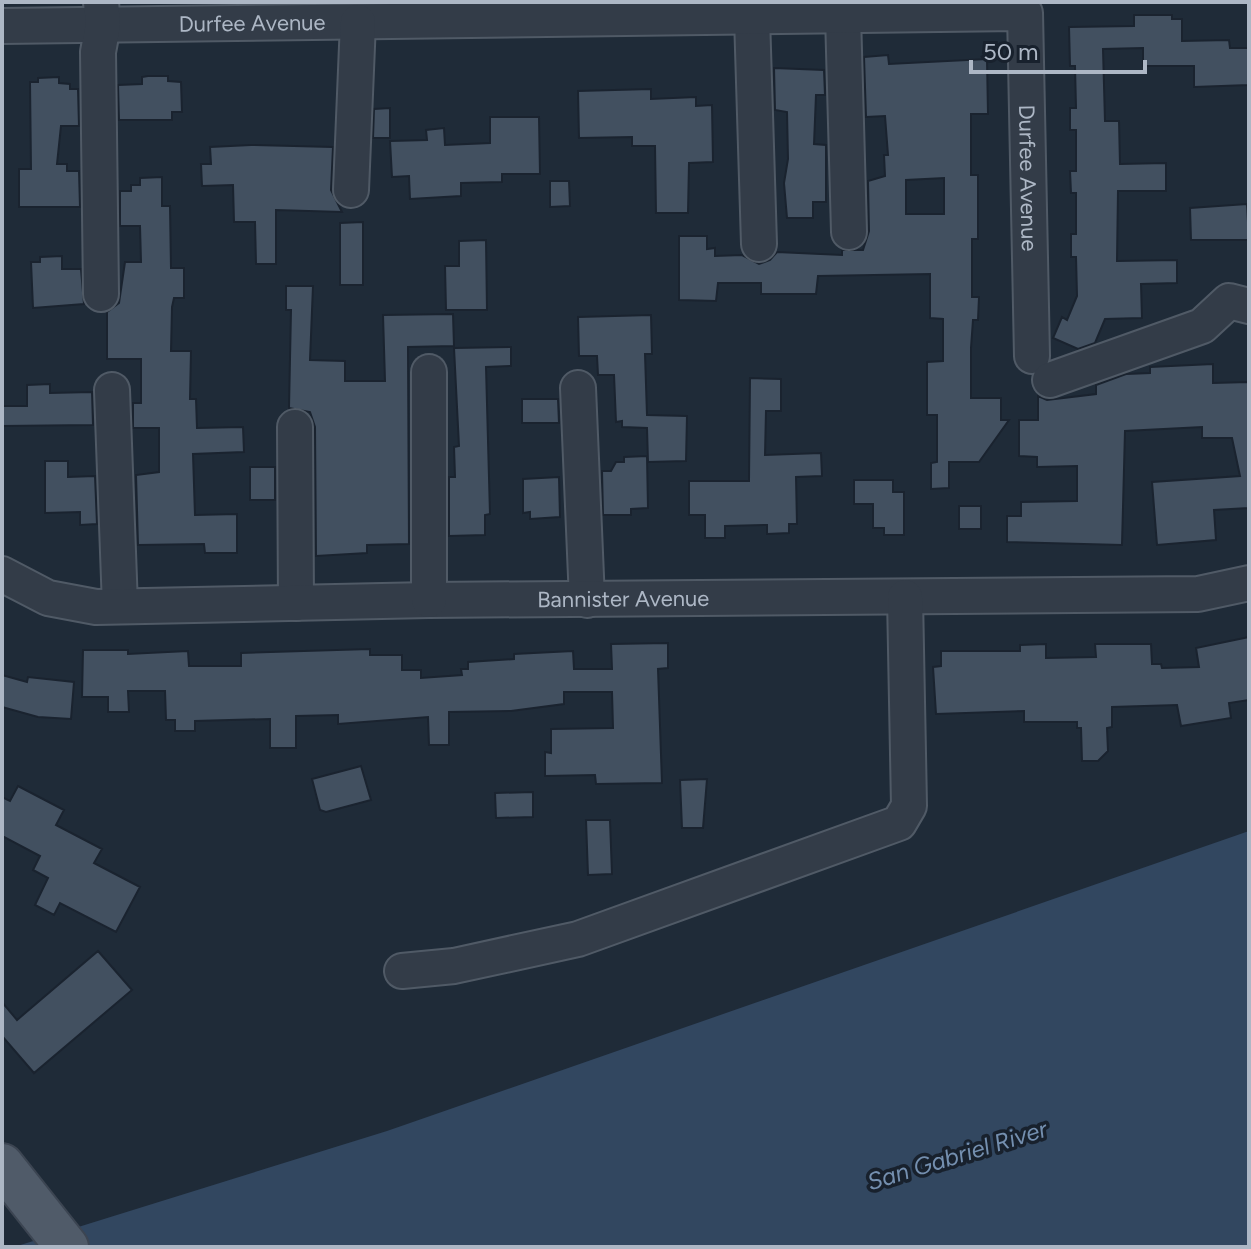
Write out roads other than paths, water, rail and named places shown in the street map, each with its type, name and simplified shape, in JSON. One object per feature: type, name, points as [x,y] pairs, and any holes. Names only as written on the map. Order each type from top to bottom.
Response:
[{"type":"main road","points":[[12,1177],[67,1247]]},
{"type":"street","name":"Durfee Avenue","points":[[2,26],[102,14],[358,22],[452,11],[712,10],[752,17],[823,11],[1022,8],[1025,13],[1041,368],[1202,326],[1239,303]]},
{"type":"street","points":[[823,11],[849,232]]},
{"type":"street","points":[[101,294],[98,52],[102,14]]},
{"type":"street","points":[[752,17],[759,244]]},
{"type":"street","points":[[351,190],[358,22]]},
{"type":"street","points":[[429,372],[429,600]]},
{"type":"street","points":[[578,388],[587,600]]},
{"type":"street","points":[[112,390],[120,606]]},
{"type":"street","points":[[295,427],[296,603]]},
{"type":"street","name":"Bannister Avenue","points":[[2,574],[48,598],[96,607],[429,600],[1198,594],[1249,583]]},
{"type":"street","points":[[402,971],[454,966],[578,939],[899,823],[909,806],[905,597]]},
{"type":"water","name":"San Gabriel River","points":[[1249,831],[1249,1247],[14,1247],[387,1131]]}]
